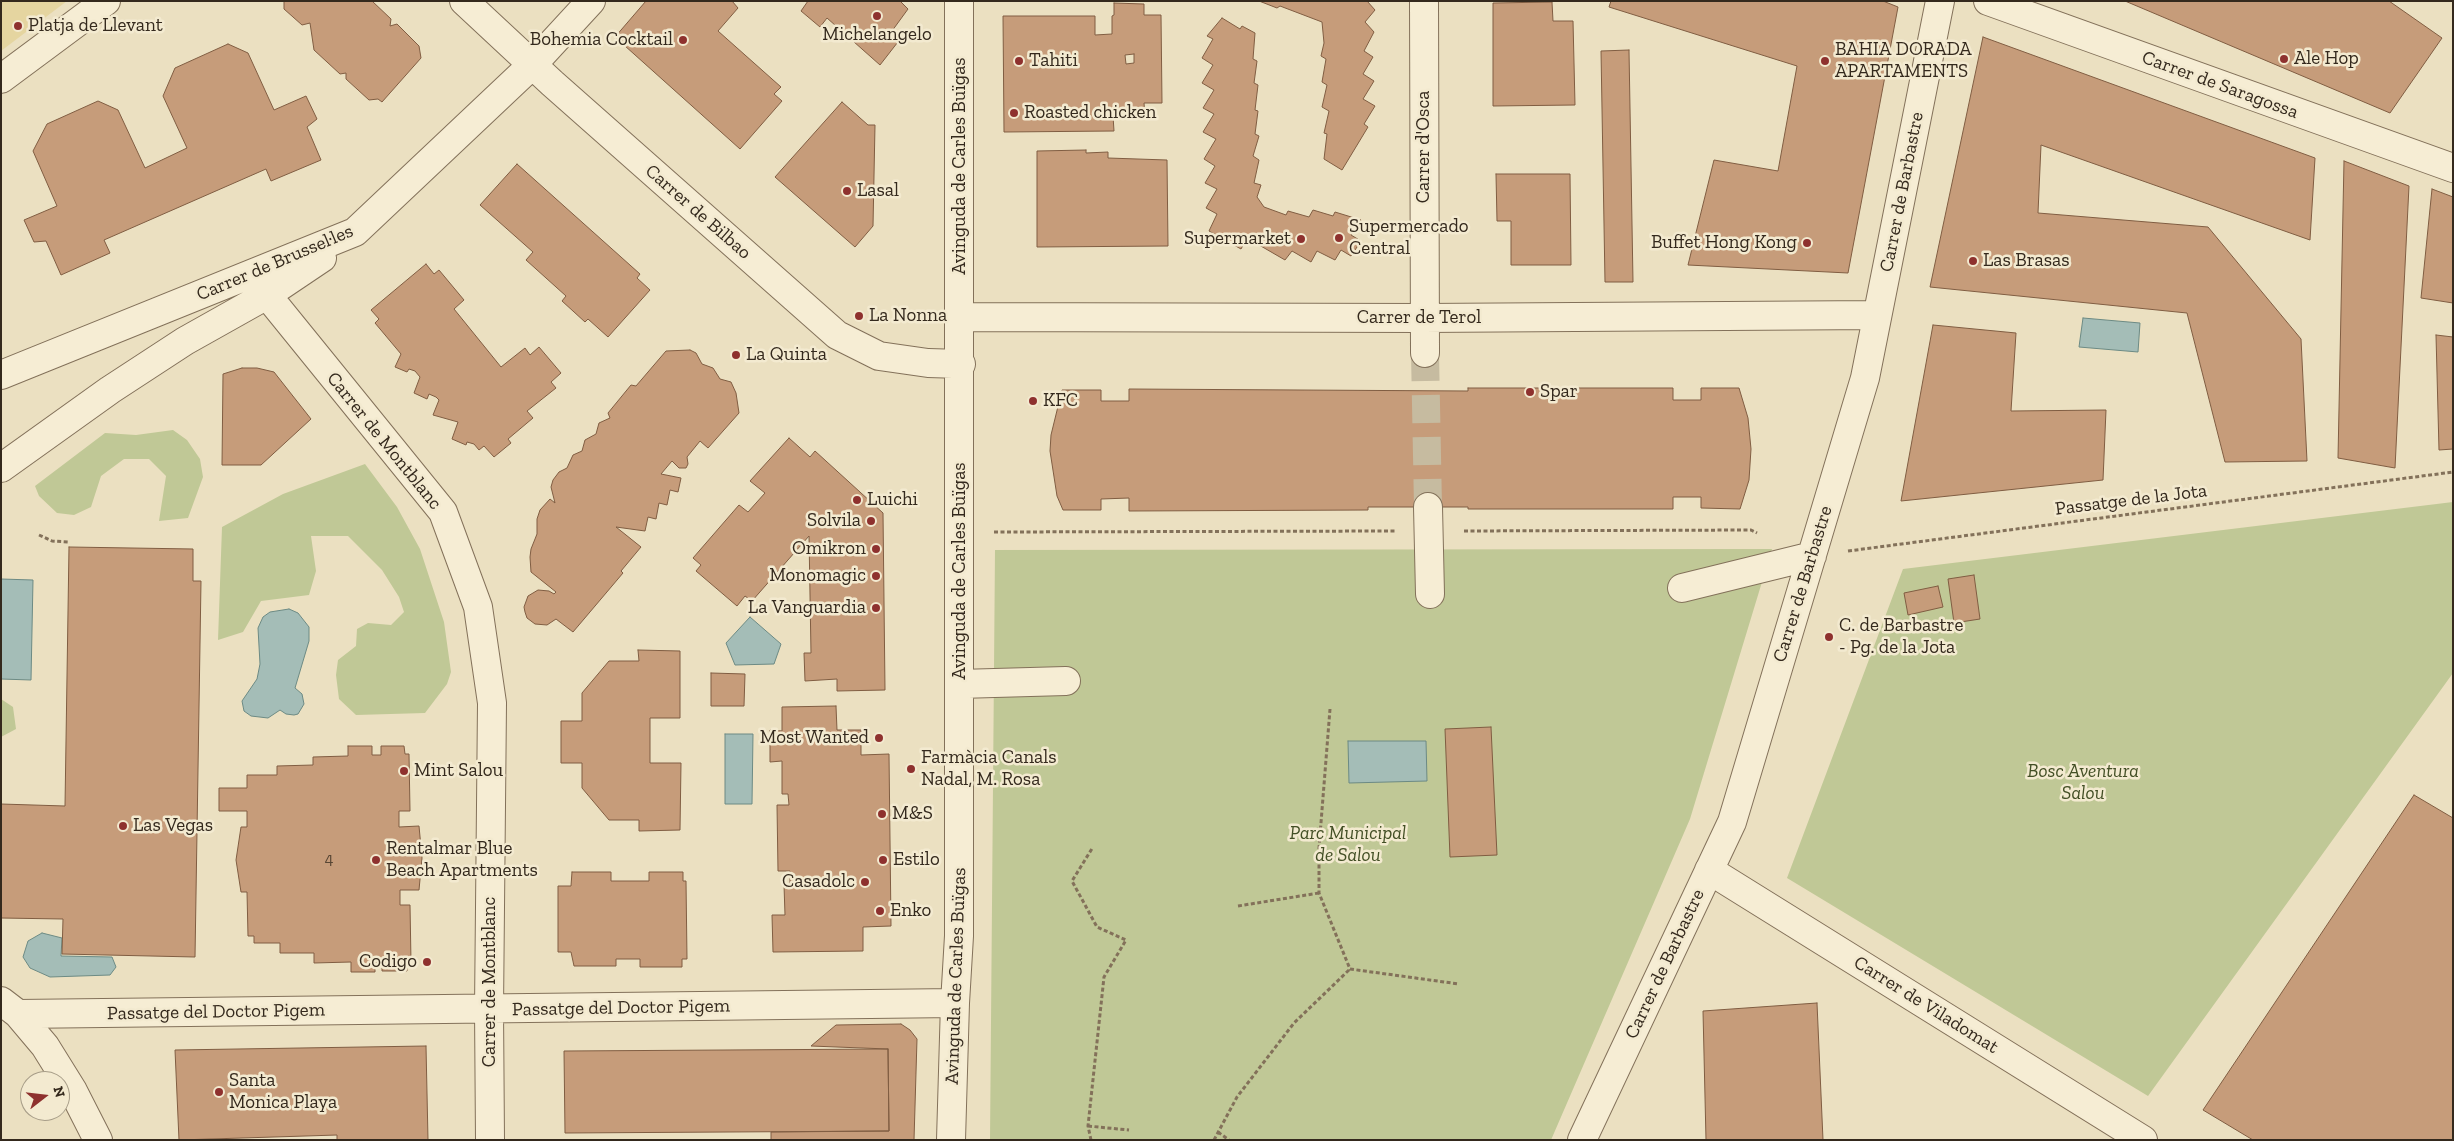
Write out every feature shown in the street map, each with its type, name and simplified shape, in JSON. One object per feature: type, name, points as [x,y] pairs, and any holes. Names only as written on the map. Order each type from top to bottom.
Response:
[{"type":"street","points":[[1,78],[106,1]]},
{"type":"street","name":"Carrer de Bilbao","points":[[464,1],[837,335],[879,356],[928,363],[960,364]]},
{"type":"street","name":"Carrer de Brussel·les","points":[[1,375],[355,232],[533,64],[590,1]]},
{"type":"street","name":"Avinguda de Carles Buïgas","points":[[950,1140],[959,936],[959,1]]},
{"type":"street","name":"Carrer d'Osca","points":[[1424,1],[1424,353]]},
{"type":"street","name":"Carrer de Barbastre","points":[[1582,1140],[1732,822],[1865,378],[1940,1]]},
{"type":"street","name":"Carrer de Saragossa","points":[[1988,1],[2453,168]]},
{"type":"street","points":[[1,468],[110,390],[185,341],[267,295],[306,270],[355,232]]},
{"type":"street","name":"Carrer de Montblanc","points":[[267,295],[443,512],[478,607],[492,703],[489,1009],[490,1140]]},
{"type":"street","name":"Carrer de Terol","points":[[960,317],[1424,318],[1877,314]]},
{"type":"street","points":[[1428,519],[1430,594]]},
{"type":"street","points":[[1682,588],[1812,556]]},
{"type":"street","points":[[959,684],[1066,681]]},
{"type":"street","name":"Carrer de Viladomat","points":[[1710,870],[2143,1140]]},
{"type":"street","name":"Passatge del Doctor Pigem","points":[[10,1008],[489,1009],[955,1003]]},
{"type":"street","points":[[10,1008],[45,1046],[64,1076],[98,1140]]},
{"type":"path","name":"Passatge de la Jota","points":[[1812,556],[2453,472]]},
{"type":"path","points":[[959,532],[1428,519],[1751,530],[1760,534]]},
{"type":"path","points":[[38,535],[52,541],[69,542]]},
{"type":"path","points":[[1330,709],[1319,848],[1319,893],[1350,969]]},
{"type":"path","points":[[1091,1140],[1088,1126],[1104,978],[1126,940],[1097,927],[1072,880],[1094,847]]},
{"type":"path","points":[[1238,906],[1319,893]]},
{"type":"path","points":[[1350,969],[1459,984]]},
{"type":"path","points":[[1214,1140],[1237,1097],[1294,1023],[1350,969]]},
{"type":"path","points":[[1088,1126],[1129,1130]]},
{"type":"path","points":[[1218,1132],[1229,1140]]},
{"type":"green space","points":[[173,430],[187,440],[200,459],[203,477],[188,518],[159,521],[166,476],[149,459],[124,459],[101,476],[91,507],[74,515],[57,513],[39,496],[35,486],[105,433],[136,435]]},
{"type":"green space","points":[[365,464],[397,507],[420,549],[444,622],[451,672],[447,684],[425,713],[356,715],[339,699],[336,675],[338,660],[356,646],[357,629],[368,623],[391,625],[404,612],[399,597],[382,570],[348,536],[311,536],[316,571],[309,595],[261,601],[243,632],[218,640],[222,527],[283,494]]},
{"type":"green space","name":"Bosc Aventura Salou","points":[[2453,502],[2453,673],[2148,1096],[1787,878],[1903,569]]},
{"type":"green space","name":"Parc Municipal de Salou","points":[[1772,549],[1690,819],[1551,1140],[990,1140],[995,550]]},
{"type":"green space","points":[[1,699],[13,707],[16,729],[1,737]]},
{"type":"sand","name":"Platja de Llevant","points":[[1,1],[67,1],[1,51]]},
{"type":"water","points":[[2083,318],[2140,323],[2138,352],[2079,347]]},
{"type":"water","points":[[1,579],[33,580],[31,680],[1,679]]},
{"type":"water","points":[[289,609],[298,613],[309,627],[309,641],[295,688],[302,694],[304,704],[298,714],[294,715],[286,714],[280,710],[268,718],[251,716],[244,711],[242,701],[257,679],[260,664],[258,628],[263,617],[270,612]]},
{"type":"water","points":[[750,617],[781,644],[774,664],[735,665],[726,643]]},
{"type":"water","points":[[725,734],[753,734],[752,804],[725,804]]},
{"type":"water","points":[[1348,741],[1426,741],[1427,781],[1349,783]]},
{"type":"water","points":[[42,933],[62,938],[61,956],[112,957],[116,967],[110,975],[50,977],[30,968],[23,957],[28,941]]},
{"type":"building","points":[[284,1],[372,1],[391,19],[390,26],[397,24],[419,46],[421,58],[382,102],[378,99],[369,100],[346,79],[346,73],[340,74],[314,50],[310,23],[302,25],[284,9]]},
{"type":"building","points":[[646,1],[732,1],[738,8],[718,31],[781,87],[774,94],[782,101],[740,149],[615,37]]},
{"type":"building","points":[[808,1],[900,1],[908,9],[892,31],[901,38],[880,65],[827,18],[820,27],[801,11]]},
{"type":"building","points":[[1259,1],[1367,1],[1375,10],[1365,22],[1374,32],[1364,51],[1373,57],[1363,74],[1374,81],[1363,99],[1375,106],[1364,124],[1368,127],[1342,170],[1324,159],[1327,134],[1324,133],[1329,111],[1322,107],[1327,85],[1322,82],[1326,59],[1321,56],[1324,43],[1322,22],[1280,6],[1277,8]]},
{"type":"building","points":[[1611,1],[1883,1],[1898,7],[1848,273],[1688,265],[1714,160],[1778,171],[1797,66],[1609,7]]},
{"type":"building","points":[[2125,1],[2389,1],[2442,38],[2390,113]]},
{"type":"building","points":[[1552,2],[1553,21],[1573,21],[1575,105],[1493,106],[1493,3]]},
{"type":"building","points":[[1114,3],[1144,4],[1144,15],[1161,15],[1162,103],[1144,103],[1145,116],[1113,116],[1114,131],[1004,132],[1003,16],[1095,16],[1095,35],[1112,34],[1112,16],[1114,15]],"holes":[[[1134,54],[1134,63],[1126,64],[1125,55]]]},
{"type":"building","points":[[1222,18],[1240,29],[1242,26],[1255,33],[1253,59],[1257,61],[1254,83],[1258,85],[1255,110],[1258,111],[1255,134],[1259,136],[1253,156],[1259,160],[1254,183],[1261,185],[1257,197],[1264,207],[1286,215],[1288,211],[1309,217],[1313,210],[1333,216],[1335,212],[1361,220],[1351,235],[1361,241],[1351,256],[1341,250],[1335,260],[1317,251],[1311,262],[1292,251],[1285,260],[1247,238],[1241,249],[1209,231],[1217,214],[1206,208],[1217,189],[1205,183],[1215,166],[1204,159],[1216,139],[1203,132],[1214,114],[1203,108],[1214,90],[1202,83],[1213,65],[1202,58],[1213,39],[1207,36]]},
{"type":"building","points":[[1983,37],[2315,158],[2310,240],[2041,145],[2038,213],[2208,227],[2301,339],[2307,461],[2225,462],[2187,313],[1930,287]]},
{"type":"building","points":[[228,44],[248,53],[274,110],[306,96],[317,119],[307,127],[321,160],[271,181],[266,169],[104,240],[110,253],[61,275],[46,241],[34,242],[24,220],[57,206],[33,151],[47,124],[98,101],[118,110],[145,168],[187,148],[163,96],[175,68]]},
{"type":"building","points":[[1629,50],[1633,282],[1605,282],[1601,51]]},
{"type":"building","points":[[842,102],[868,125],[875,125],[873,226],[855,247],[775,177]]},
{"type":"building","points":[[1086,150],[1086,153],[1108,152],[1108,158],[1167,160],[1168,246],[1037,247],[1037,151]]},
{"type":"building","points":[[2344,161],[2409,186],[2395,468],[2338,458]]},
{"type":"building","points":[[517,164],[640,274],[637,278],[650,290],[608,337],[588,319],[585,322],[562,301],[566,296],[526,260],[533,252],[480,205]]},
{"type":"building","points":[[1496,174],[1570,174],[1571,265],[1511,265],[1511,221],[1497,221]]},
{"type":"building","points":[[2432,189],[2453,197],[2453,303],[2421,298]]},
{"type":"building","points":[[426,264],[434,274],[439,270],[464,300],[454,309],[501,367],[525,348],[530,355],[539,347],[561,373],[551,382],[556,388],[527,411],[533,418],[508,439],[511,443],[494,457],[484,446],[479,450],[474,444],[467,442],[466,445],[452,439],[458,422],[433,415],[439,400],[436,397],[429,394],[427,399],[414,393],[420,377],[415,371],[409,369],[407,372],[395,367],[401,354],[375,323],[379,319],[371,310]]},
{"type":"building","points":[[1933,325],[2016,333],[2011,411],[2106,410],[2103,480],[1901,501]]},
{"type":"building","points":[[2436,335],[2453,337],[2453,449],[2439,450]]},
{"type":"building","points":[[690,350],[696,353],[702,364],[713,368],[720,379],[731,382],[736,393],[739,413],[708,448],[700,441],[687,457],[688,464],[686,468],[679,468],[672,461],[661,474],[681,478],[678,492],[670,490],[667,505],[659,503],[656,519],[648,517],[645,531],[616,527],[641,547],[621,571],[623,573],[573,632],[556,619],[547,625],[535,624],[527,618],[525,612],[524,607],[528,596],[538,590],[549,591],[554,594],[556,592],[531,572],[530,557],[537,534],[537,519],[540,510],[550,499],[555,503],[551,487],[553,480],[559,472],[567,468],[573,455],[582,451],[585,440],[596,434],[599,423],[610,418],[608,413],[631,385],[636,386],[666,351]]},
{"type":"building","points":[[242,368],[257,368],[274,372],[311,419],[261,465],[222,465],[223,374]]},
{"type":"building","points":[[1468,388],[1673,388],[1673,400],[1701,400],[1701,388],[1739,388],[1748,418],[1751,449],[1749,480],[1740,509],[1701,508],[1701,497],[1673,497],[1673,509],[1368,507],[1368,510],[1129,511],[1129,498],[1101,499],[1101,510],[1063,510],[1057,496],[1050,451],[1051,435],[1062,390],[1101,390],[1101,401],[1129,401],[1129,389],[1468,391]]},
{"type":"building","points":[[789,438],[810,457],[815,451],[883,513],[885,690],[837,691],[837,679],[805,681],[804,653],[811,653],[809,536],[752,601],[745,596],[737,606],[696,571],[701,565],[693,558],[739,505],[748,512],[765,493],[750,481]]},
{"type":"building","name":"Las Vegas","points":[[69,547],[193,549],[193,581],[201,581],[195,957],[62,954],[63,919],[1,918],[1,804],[65,806]]},
{"type":"building","points":[[1974,575],[1980,619],[1954,623],[1948,579]]},
{"type":"building","points":[[1938,586],[1943,607],[1908,615],[1904,593]]},
{"type":"building","points":[[638,650],[680,651],[680,718],[650,718],[650,763],[681,763],[680,830],[639,831],[639,820],[609,820],[582,788],[582,763],[561,763],[561,721],[582,721],[582,693],[609,661],[639,661]]},
{"type":"building","points":[[711,673],[745,674],[744,706],[711,706]]},
{"type":"building","points":[[836,706],[837,730],[861,730],[861,755],[889,754],[891,926],[863,927],[863,951],[773,952],[772,915],[785,915],[784,885],[790,885],[790,871],[778,871],[777,805],[789,805],[788,794],[782,794],[782,761],[770,762],[770,730],[782,731],[782,707]]},
{"type":"building","points":[[1491,727],[1497,855],[1450,857],[1445,729]]},
{"type":"building","points":[[348,746],[372,746],[372,755],[381,755],[381,746],[404,746],[405,754],[409,754],[410,811],[399,811],[399,827],[419,826],[422,858],[419,890],[400,890],[400,905],[410,905],[411,962],[407,962],[407,971],[382,971],[382,962],[375,963],[375,972],[351,972],[351,962],[314,963],[314,953],[280,953],[280,943],[254,943],[254,936],[248,936],[247,892],[241,892],[236,860],[241,827],[247,827],[247,811],[219,811],[219,788],[247,788],[247,775],[277,775],[277,766],[313,765],[313,757],[348,756]]},
{"type":"building","points":[[2414,795],[2453,818],[2453,1140],[2253,1140],[2203,1110]]},
{"type":"building","points":[[572,872],[611,872],[611,881],[649,881],[649,872],[683,872],[683,881],[686,881],[687,959],[682,959],[682,967],[640,967],[640,959],[616,959],[616,966],[574,966],[571,952],[558,952],[558,886],[571,886]]},
{"type":"building","points":[[1817,1003],[1823,1140],[1706,1140],[1703,1011]]},
{"type":"building","points":[[901,1024],[910,1030],[917,1039],[914,1140],[771,1140],[771,1132],[889,1131],[888,1049],[811,1046],[836,1025]]},
{"type":"building","points":[[426,1046],[428,1140],[337,1140],[337,1135],[179,1140],[175,1050]]},
{"type":"building","points":[[888,1049],[889,1131],[565,1133],[564,1051]]},
{"type":"tunnel","points":[[1425,353],[1428,507]]},
{"type":"place","name":"Michelangelo","points":[[877,16]]},
{"type":"place","name":"Platja de Llevant","points":[[18,26]]},
{"type":"place","name":"Bohemia Cocktail","points":[[683,40]]},
{"type":"place","name":"Ale Hop","points":[[2284,59]]},
{"type":"place","name":"Tahiti","points":[[1019,61]]},
{"type":"place","name":"BAHIA DORADA APARTAMENTS","points":[[1825,61]]},
{"type":"place","name":"Roasted chicken","points":[[1014,113]]},
{"type":"place","name":"Lasal","points":[[847,191]]},
{"type":"place","name":"Supermercado Central","points":[[1339,238]]},
{"type":"place","name":"Supermarket","points":[[1301,239]]},
{"type":"place","name":"Buffet Hong Kong","points":[[1807,243]]},
{"type":"place","name":"Las Brasas","points":[[1973,261]]},
{"type":"place","name":"La Nonna","points":[[859,316]]},
{"type":"place","name":"La Quinta","points":[[736,355]]},
{"type":"place","name":"Spar","points":[[1530,392]]},
{"type":"place","name":"KFC","points":[[1033,401]]},
{"type":"place","name":"Luichi","points":[[857,500]]},
{"type":"place","name":"Solvila","points":[[871,521]]},
{"type":"place","name":"Omikron","points":[[876,549]]},
{"type":"place","name":"Monomagic","points":[[876,576]]},
{"type":"place","name":"La Vanguardia","points":[[876,608]]},
{"type":"place","name":"C. de Barbastre - Pg. de la Jota","points":[[1829,637]]},
{"type":"place","name":"Most Wanted","points":[[879,738]]},
{"type":"place","name":"Farmàcia Canals Nadal, M. Rosa","points":[[911,769]]},
{"type":"place","name":"Mint Salou","points":[[404,771]]},
{"type":"place","name":"M&S","points":[[882,814]]},
{"type":"place","name":"Las Vegas","points":[[123,826]]},
{"type":"place","name":"Rentalmar Blue Beach Apartments","points":[[376,860]]},
{"type":"place","name":"Estilo","points":[[883,860]]},
{"type":"place","name":"Casadolc","points":[[865,882]]},
{"type":"place","name":"Enko","points":[[880,911]]},
{"type":"place","name":"Codigo","points":[[427,962]]},
{"type":"place","name":"Santa Monica Playa","points":[[219,1092]]}]
